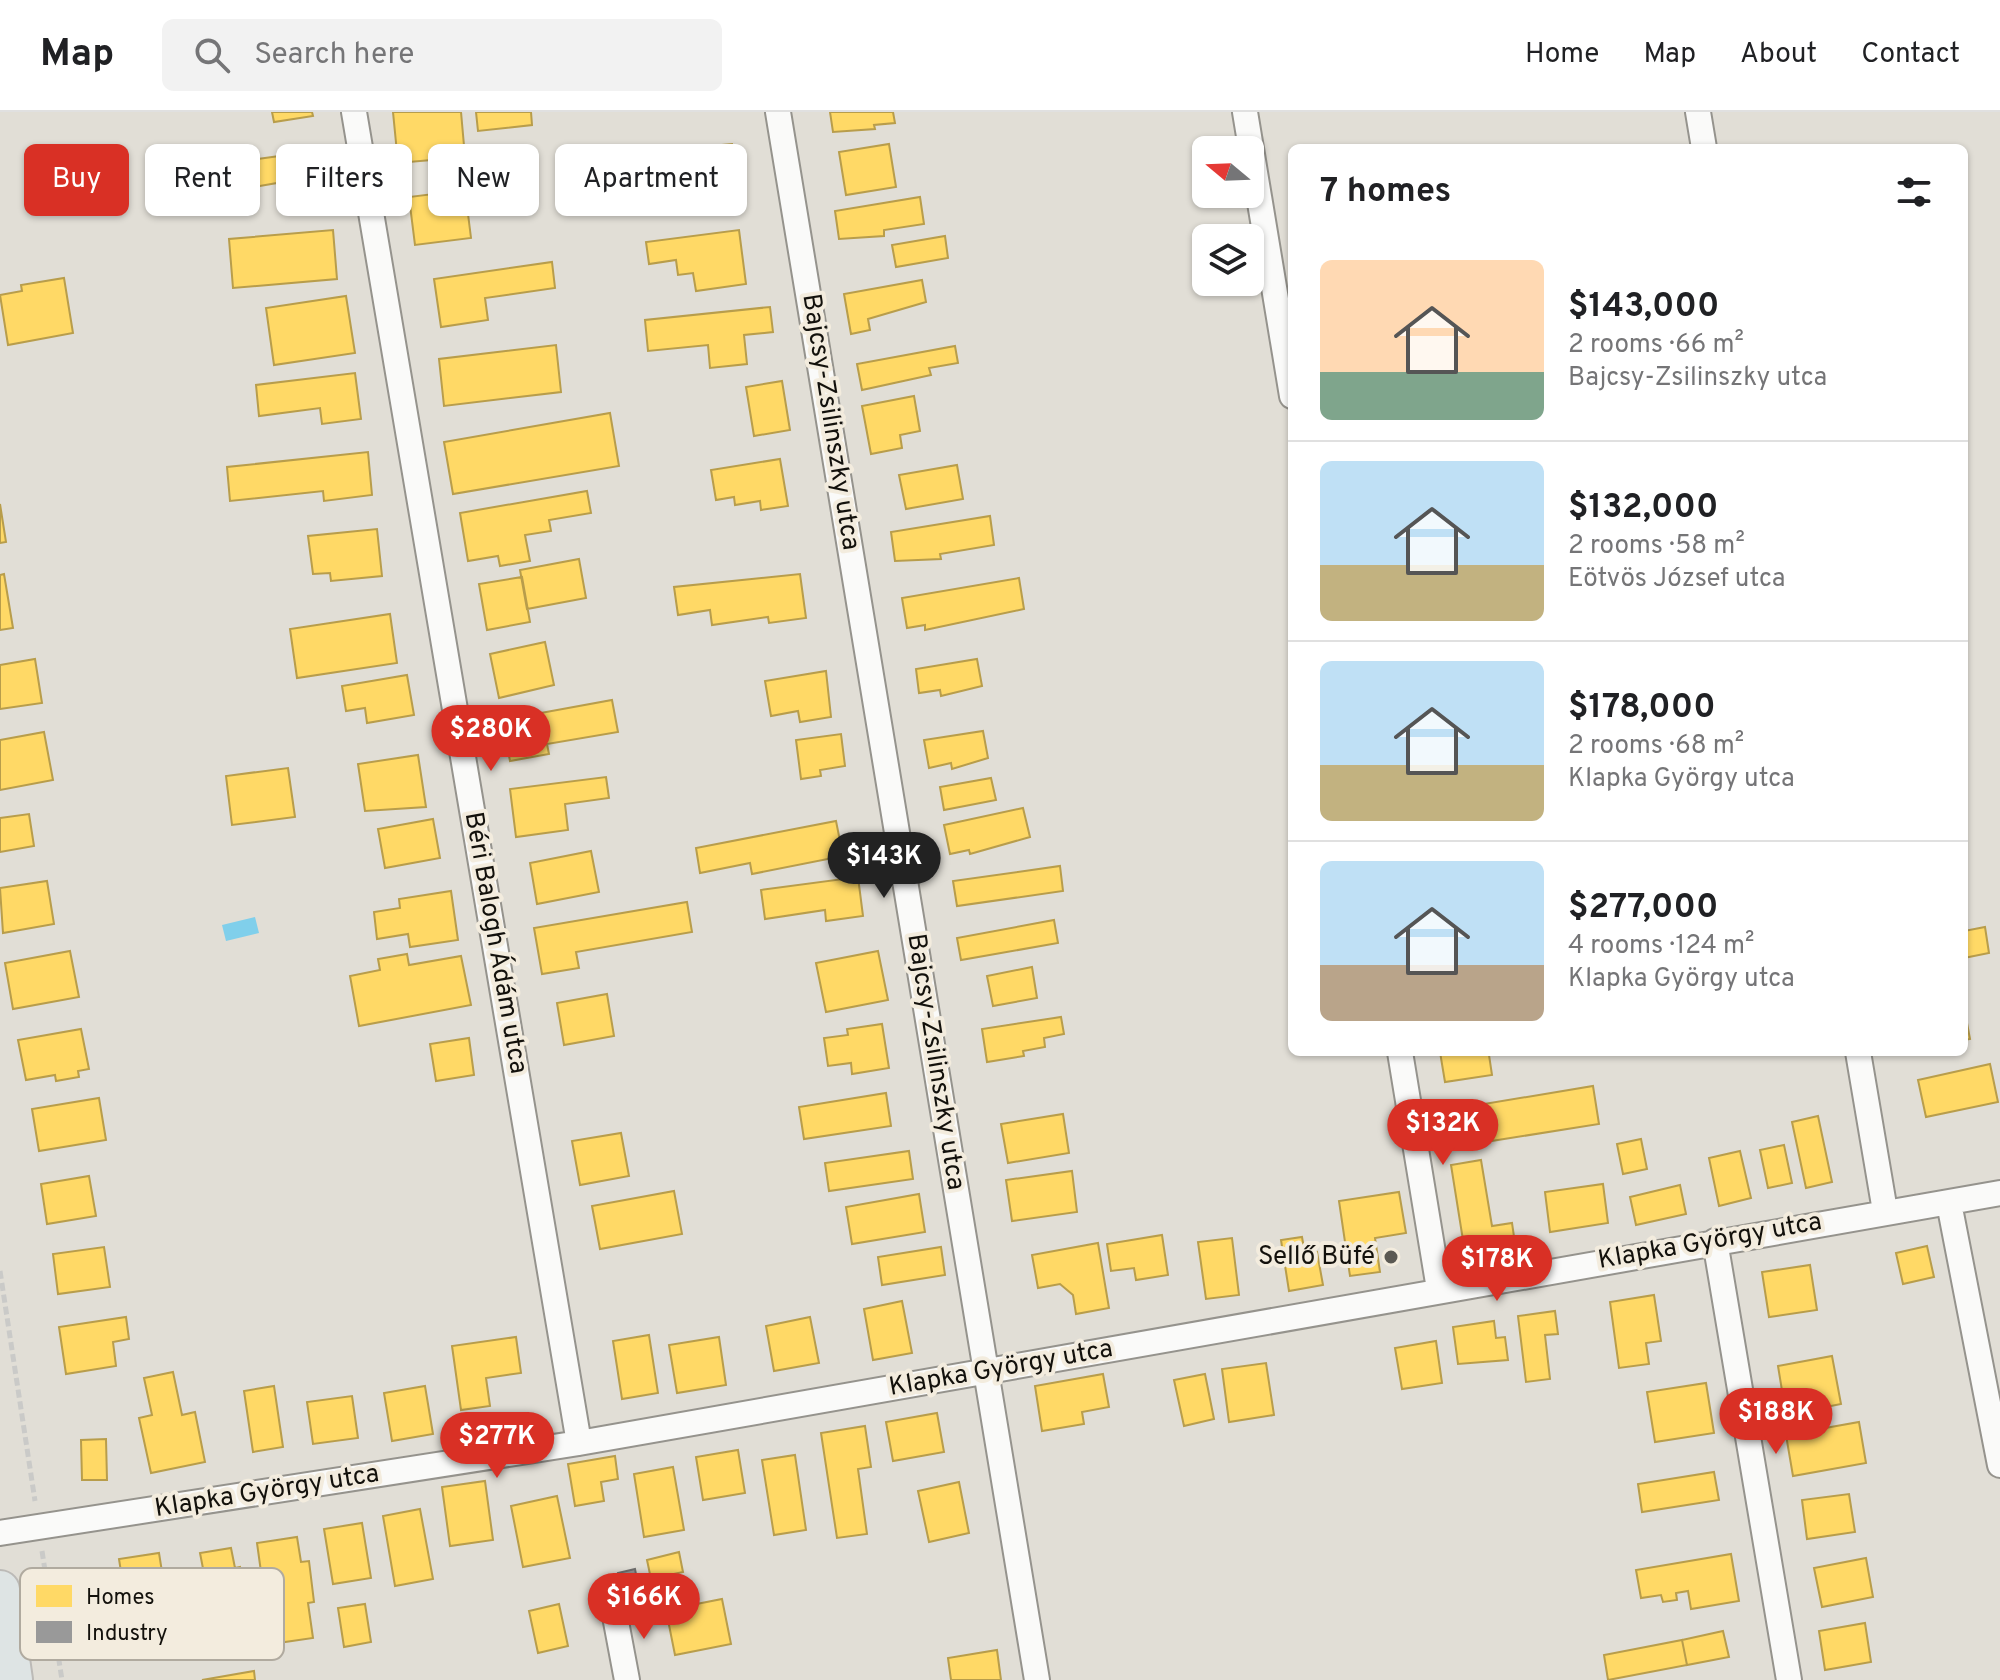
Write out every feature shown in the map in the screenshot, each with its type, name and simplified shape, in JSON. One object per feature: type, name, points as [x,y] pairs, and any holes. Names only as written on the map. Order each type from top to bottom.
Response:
[{"type":"main road","points":[[0,1590],[13,1680]]},
{"type":"street","name":"Béri Balogh Ádám utca","points":[[354,112],[579,1443]]},
{"type":"street","name":"Bajcsy-Zsilinszky utca","points":[[778,112],[1037,1680]]},
{"type":"street","points":[[1245,112],[1288,372]]},
{"type":"street","points":[[1698,112],[1703,144]]},
{"type":"street","points":[[1401,1056],[1439,1289]]},
{"type":"street","points":[[1859,1056],[1885,1211]]},
{"type":"street","name":"Klapka György utca","points":[[0,1533],[579,1443],[1439,1289],[2000,1193]]},
{"type":"street","points":[[1949,1203],[2000,1465]]},
{"type":"street","points":[[1715,1241],[1789,1680]]},
{"type":"street","points":[[614,1611],[627,1680]]},
{"type":"path","points":[[0,1271],[45,1568]]},
{"type":"path","points":[[59,1660],[62,1680]]},
{"type":"water","points":[[255,917],[259,933],[226,941],[222,925]]},
{"type":"building: Homes","points":[[272,112],[312,112],[313,116],[274,122]]},
{"type":"building: Homes","points":[[393,112],[461,112],[464,144],[428,144],[428,160],[412,162],[412,144],[396,144]]},
{"type":"building: Homes","points":[[476,112],[531,112],[532,125],[478,131]]},
{"type":"building: Homes","points":[[830,112],[893,112],[895,123],[874,125],[875,129],[833,132]]},
{"type":"building: Homes","points":[[889,144],[896,187],[846,195],[839,152]]},
{"type":"building: Homes","points":[[276,156],[276,183],[260,186],[260,159]]},
{"type":"building: Homes","points":[[428,195],[428,216],[468,216],[471,238],[415,245],[412,197]]},
{"type":"building: Homes","points":[[920,197],[924,224],[884,230],[884,236],[839,239],[835,211]]},
{"type":"building: Homes","points":[[333,230],[337,279],[233,288],[229,239]]},
{"type":"building: Homes","points":[[739,230],[746,284],[696,291],[693,273],[678,275],[676,260],[649,264],[646,242]]},
{"type":"building: Homes","points":[[945,236],[948,258],[896,267],[892,245]]},
{"type":"building: Homes","points":[[552,262],[555,288],[485,298],[488,320],[441,327],[434,279]]},
{"type":"building: Homes","points":[[64,278],[73,333],[8,345],[0,295],[22,291],[21,285]]},
{"type":"building: Homes","points":[[922,280],[926,302],[868,319],[870,330],[851,334],[844,294]]},
{"type":"building: Homes","points":[[346,296],[355,353],[274,365],[266,308]]},
{"type":"building: Homes","points":[[770,307],[773,332],[744,335],[747,364],[710,368],[708,345],[648,351],[645,320]]},
{"type":"building: Homes","points":[[556,345],[561,392],[444,406],[439,359]]},
{"type":"building: Homes","points":[[955,346],[958,363],[929,368],[931,375],[862,390],[857,364]]},
{"type":"building: Homes","points":[[355,373],[361,419],[322,424],[320,408],[259,416],[256,385]]},
{"type":"building: Homes","points":[[782,381],[790,430],[754,436],[746,387]]},
{"type":"building: Homes","points":[[914,396],[920,431],[900,435],[902,448],[871,454],[862,406]]},
{"type":"building: Homes","points":[[610,413],[619,466],[453,494],[444,442]]},
{"type":"building: Homes","points":[[368,452],[372,495],[324,501],[323,491],[230,501],[227,467]]},
{"type":"building: Homes","points":[[780,459],[788,506],[761,510],[760,501],[735,505],[734,497],[716,500],[711,470]]},
{"type":"building: Homes","points":[[957,465],[963,499],[906,509],[899,475]]},
{"type":"building: Homes","points":[[587,491],[591,513],[549,520],[551,531],[525,535],[530,561],[500,566],[498,556],[468,561],[460,513]]},
{"type":"building: Homes","points":[[0,504],[6,542],[0,543]]},
{"type":"building: Homes","points":[[990,516],[994,545],[940,554],[941,559],[895,561],[891,532]]},
{"type":"building: Homes","points":[[377,529],[382,576],[331,581],[330,573],[313,574],[308,536]]},
{"type":"building: Homes","points":[[579,559],[586,598],[527,609],[520,570]]},
{"type":"building: Homes","points":[[4,574],[13,628],[0,630],[0,575]]},
{"type":"building: Homes","points":[[800,574],[806,618],[769,623],[768,617],[712,625],[710,610],[678,615],[674,587]]},
{"type":"building: Homes","points":[[522,577],[530,622],[487,630],[479,584]]},
{"type":"building: Homes","points":[[1019,578],[1024,609],[925,630],[925,625],[907,628],[902,598]]},
{"type":"building: Homes","points":[[390,614],[397,663],[297,678],[290,629]]},
{"type":"building: Homes","points":[[545,642],[554,685],[499,698],[490,654]]},
{"type":"building: Homes","points":[[35,659],[42,703],[0,709],[0,665]]},
{"type":"building: Homes","points":[[977,659],[982,686],[941,696],[940,690],[919,693],[916,669]]},
{"type":"building: Homes","points":[[826,671],[831,717],[800,722],[798,711],[771,716],[765,681]]},
{"type":"building: Homes","points":[[407,675],[414,715],[367,723],[365,708],[346,711],[342,686]]},
{"type":"building: Homes","points":[[612,700],[618,732],[547,744],[549,754],[510,761],[502,720]]},
{"type":"building: Homes","points":[[983,731],[988,758],[952,769],[951,763],[929,768],[924,740]]},
{"type":"building: Homes","points":[[44,732],[53,780],[0,790],[0,740]]},
{"type":"building: Homes","points":[[841,734],[845,766],[820,770],[821,776],[801,779],[796,740]]},
{"type":"building: Homes","points":[[418,755],[426,807],[365,811],[358,764]]},
{"type":"building: Homes","points":[[288,768],[295,817],[232,825],[226,776]]},
{"type":"building: Homes","points":[[606,777],[609,798],[565,804],[568,830],[516,837],[510,789]]},
{"type":"building: Homes","points":[[991,778],[996,800],[944,810],[940,787]]},
{"type":"building: Homes","points":[[1023,808],[1030,837],[970,854],[969,850],[950,854],[944,825]]},
{"type":"building: Homes","points":[[29,814],[34,846],[0,852],[0,818]]},
{"type":"building: Homes","points":[[433,819],[440,858],[385,868],[378,829]]},
{"type":"building: Homes","points":[[836,821],[843,856],[752,874],[750,863],[700,873],[696,848]]},
{"type":"building: Homes","points":[[591,851],[599,892],[537,904],[530,863]]},
{"type":"building: Homes","points":[[1060,866],[1063,891],[957,906],[953,881]]},
{"type":"building: Homes","points":[[858,877],[863,916],[826,921],[825,910],[765,919],[761,890]]},
{"type":"building: Homes","points":[[47,881],[54,924],[3,933],[0,888]]},
{"type":"building: Homes","points":[[451,891],[458,940],[410,947],[408,934],[377,939],[374,912],[400,908],[399,899]]},
{"type":"building: Homes","points":[[687,902],[692,932],[576,952],[579,968],[542,974],[534,928]]},
{"type":"building: Homes","points":[[1054,920],[1058,943],[961,960],[957,938]]},
{"type":"building: Homes","points":[[1985,927],[1989,953],[1968,957],[1968,930]]},
{"type":"building: Homes","points":[[70,951],[79,997],[13,1009],[5,963]]},
{"type":"building: Homes","points":[[878,951],[888,1000],[826,1012],[816,963]]},
{"type":"building: Homes","points":[[407,954],[409,965],[461,956],[471,1005],[359,1026],[350,976],[380,970],[378,959]]},
{"type":"building: Homes","points":[[1032,967],[1037,998],[993,1006],[987,976]]},
{"type":"building: Homes","points":[[607,994],[614,1036],[564,1045],[557,1003]]},
{"type":"building: Homes","points":[[1061,1017],[1064,1034],[1044,1038],[1045,1047],[1023,1051],[1024,1056],[987,1062],[982,1029]]},
{"type":"building: Homes","points":[[882,1024],[889,1068],[852,1074],[851,1063],[828,1066],[824,1038],[848,1035],[847,1029]]},
{"type":"building: Homes","points":[[81,1029],[89,1069],[78,1071],[79,1077],[56,1081],[55,1075],[26,1080],[18,1040]]},
{"type":"building: Homes","points":[[469,1038],[474,1075],[436,1081],[430,1044]]},
{"type":"building: Homes","points":[[1441,1056],[1489,1056],[1492,1075],[1445,1082]]},
{"type":"building: Homes","points":[[1990,1064],[1998,1102],[1926,1117],[1918,1080]]},
{"type":"building: Homes","points":[[1593,1086],[1599,1124],[1460,1146],[1454,1109]]},
{"type":"building: Homes","points":[[886,1093],[891,1126],[804,1139],[799,1107]]},
{"type":"building: Homes","points":[[99,1098],[106,1140],[39,1151],[32,1109]]},
{"type":"building: Homes","points":[[1063,1114],[1069,1153],[1008,1163],[1001,1124]]},
{"type":"building: Homes","points":[[1818,1116],[1832,1182],[1806,1188],[1792,1122]]},
{"type":"building: Homes","points":[[621,1133],[629,1176],[580,1185],[572,1141]]},
{"type":"building: Homes","points":[[1641,1139],[1647,1169],[1623,1174],[1617,1144]]},
{"type":"building: Homes","points":[[1784,1145],[1792,1183],[1768,1188],[1760,1150]]},
{"type":"building: Homes","points":[[909,1151],[913,1179],[829,1191],[825,1163]]},
{"type":"building: Homes","points":[[1740,1151],[1751,1198],[1719,1206],[1709,1158]]},
{"type":"building: Homes","points":[[1481,1160],[1492,1226],[1512,1223],[1516,1250],[1466,1259],[1451,1165]]},
{"type":"building: Homes","points":[[1072,1171],[1077,1212],[1012,1221],[1006,1180]]},
{"type":"building: Homes","points":[[89,1176],[96,1216],[47,1224],[41,1184]]},
{"type":"building: Homes","points":[[1603,1184],[1608,1223],[1550,1232],[1545,1192]]},
{"type":"building: Homes","points":[[1680,1185],[1686,1214],[1636,1225],[1630,1197]]},
{"type":"building: Homes","points":[[674,1191],[682,1234],[600,1249],[592,1206]]},
{"type":"building: Homes","points":[[1399,1192],[1406,1233],[1375,1238],[1380,1272],[1350,1276],[1339,1201]]},
{"type":"building: Homes","points":[[919,1194],[925,1232],[852,1244],[846,1207]]},
{"type":"building: Homes","points":[[1162,1235],[1168,1275],[1136,1280],[1134,1268],[1111,1271],[1107,1244]]},
{"type":"building: Homes","points":[[1302,1237],[1305,1254],[1317,1252],[1323,1285],[1289,1291],[1281,1240]]},
{"type":"building: Homes","points":[[1232,1238],[1239,1295],[1206,1299],[1198,1242]]},
{"type":"building: Homes","points":[[1098,1243],[1109,1308],[1076,1314],[1073,1295],[1060,1284],[1038,1288],[1032,1255]]},
{"type":"building: Homes","points":[[1927,1246],[1934,1277],[1903,1284],[1896,1253]]},
{"type":"building: Homes","points":[[104,1247],[110,1287],[58,1294],[53,1254]]},
{"type":"building: Homes","points":[[941,1247],[945,1275],[882,1285],[878,1257]]},
{"type":"building: Homes","points":[[1810,1265],[1817,1310],[1769,1317],[1762,1272]]},
{"type":"building: Homes","points":[[1654,1295],[1661,1341],[1646,1343],[1649,1364],[1619,1368],[1610,1302]]},
{"type":"building: Homes","points":[[902,1301],[912,1353],[873,1360],[864,1309]]},
{"type":"building: Homes","points":[[1555,1311],[1558,1334],[1545,1335],[1550,1379],[1526,1382],[1518,1316]]},
{"type":"building: Homes","points":[[126,1317],[129,1339],[113,1342],[116,1366],[66,1374],[59,1327]]},
{"type":"building: Homes","points":[[810,1317],[819,1363],[774,1371],[766,1326]]},
{"type":"building: Homes","points":[[1494,1321],[1496,1338],[1505,1337],[1508,1360],[1458,1364],[1453,1327]]},
{"type":"building: Homes","points":[[649,1335],[658,1393],[622,1399],[613,1341]]},
{"type":"building: Homes","points":[[516,1337],[521,1373],[486,1378],[490,1406],[461,1410],[452,1346]]},
{"type":"building: Homes","points":[[719,1337],[726,1385],[677,1393],[669,1345]]},
{"type":"building: Homes","points":[[1436,1341],[1442,1383],[1402,1389],[1395,1348]]},
{"type":"building: Homes","points":[[1832,1356],[1841,1404],[1786,1415],[1778,1366]]},
{"type":"building: Homes","points":[[1266,1363],[1274,1415],[1229,1422],[1222,1369]]},
{"type":"building: Homes","points":[[173,1372],[182,1415],[195,1412],[205,1462],[151,1473],[139,1418],[152,1415],[144,1378]]},
{"type":"building: Homes","points":[[1103,1374],[1109,1407],[1082,1412],[1084,1424],[1042,1431],[1035,1386]]},
{"type":"building: Homes","points":[[1205,1374],[1214,1419],[1184,1426],[1174,1380]]},
{"type":"building: Homes","points":[[1706,1383],[1714,1433],[1655,1442],[1647,1392]]},
{"type":"building: Homes","points":[[274,1386],[283,1447],[253,1452],[244,1391]]},
{"type":"building: Homes","points":[[425,1386],[433,1434],[392,1441],[384,1393]]},
{"type":"building: Homes","points":[[352,1396],[358,1438],[313,1444],[307,1402]]},
{"type":"building: Homes","points":[[937,1413],[944,1452],[893,1461],[886,1422]]},
{"type":"building: Homes","points":[[1859,1422],[1866,1463],[1793,1476],[1786,1435]]},
{"type":"building: Homes","points":[[865,1426],[871,1467],[858,1469],[867,1534],[837,1538],[821,1433]]},
{"type":"building: Homes","points":[[106,1439],[107,1480],[82,1480],[81,1440]]},
{"type":"building: Homes","points":[[738,1450],[745,1493],[703,1500],[696,1457]]},
{"type":"building: Homes","points":[[795,1455],[806,1530],[774,1535],[762,1460]]},
{"type":"building: Homes","points":[[615,1456],[618,1479],[601,1482],[604,1501],[575,1506],[568,1464]]},
{"type":"building: Homes","points":[[673,1467],[684,1530],[644,1537],[634,1474]]},
{"type":"building: Homes","points":[[1714,1472],[1719,1500],[1642,1512],[1638,1484]]},
{"type":"building: Homes","points":[[485,1481],[493,1540],[450,1546],[442,1487]]},
{"type":"building: Homes","points":[[959,1482],[969,1533],[929,1542],[918,1491]]},
{"type":"building: Homes","points":[[1849,1494],[1855,1532],[1807,1539],[1802,1500]]},
{"type":"building: Homes","points":[[557,1496],[570,1558],[523,1567],[511,1506]]},
{"type":"building: Homes","points":[[420,1509],[433,1579],[395,1586],[383,1516]]},
{"type":"building: Homes","points":[[362,1523],[371,1578],[333,1584],[324,1529]]},
{"type":"building: Homes","points":[[297,1537],[301,1562],[309,1561],[314,1602],[308,1603],[313,1638],[284,1642],[284,1568],[260,1568],[257,1543]]},
{"type":"building: Homes","points":[[231,1548],[235,1568],[203,1568],[200,1553]]},
{"type":"building: Homes","points":[[679,1552],[683,1572],[651,1579],[647,1560]]},
{"type":"building: Homes","points":[[159,1553],[161,1568],[120,1568],[119,1559]]},
{"type":"building: Homes","points":[[1731,1554],[1739,1601],[1691,1609],[1688,1591],[1676,1593],[1677,1600],[1663,1602],[1661,1595],[1641,1598],[1636,1570]]},
{"type":"building: Homes","points":[[1866,1558],[1873,1597],[1822,1607],[1814,1568]]},
{"type":"building: Homes","points":[[722,1599],[731,1644],[675,1655],[666,1610]]},
{"type":"building: Homes","points":[[365,1604],[371,1642],[344,1647],[338,1608]]},
{"type":"building: Homes","points":[[559,1604],[568,1646],[538,1653],[529,1611]]},
{"type":"building: Homes","points":[[1865,1623],[1871,1662],[1825,1670],[1819,1631]]},
{"type":"building: Homes","points":[[1723,1631],[1729,1657],[1687,1665],[1682,1640]]},
{"type":"building: Homes","points":[[1682,1640],[1687,1665],[1608,1680],[1604,1655]]},
{"type":"building: Homes","points":[[997,1650],[1001,1680],[951,1680],[948,1658]]},
{"type":"building: Homes","points":[[254,1671],[255,1680],[202,1680]]},
{"type":"building: Industry","points":[[635,1569],[640,1595],[622,1598],[618,1573]]},
{"type":"place","name":"Sellő Büfé","points":[[1391,1257]]}]
